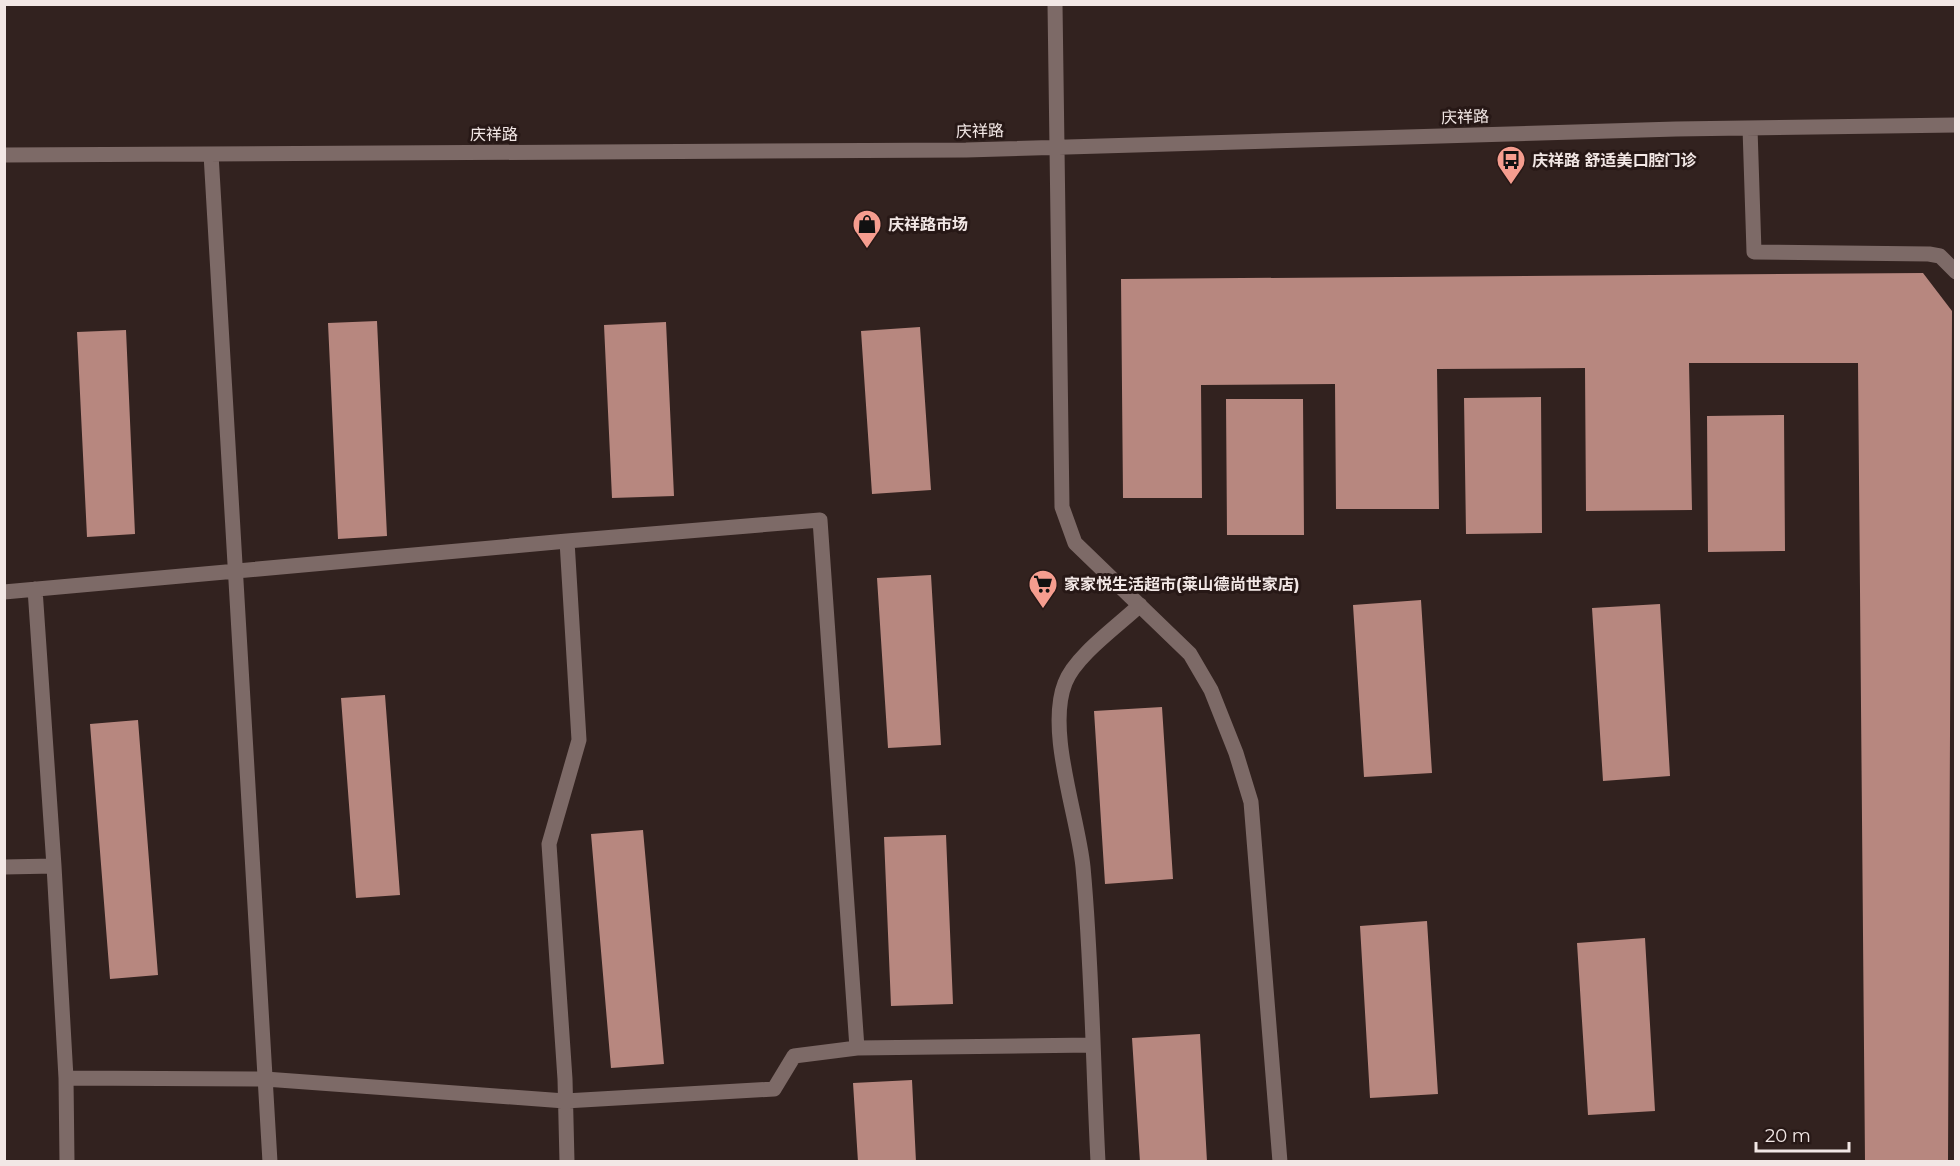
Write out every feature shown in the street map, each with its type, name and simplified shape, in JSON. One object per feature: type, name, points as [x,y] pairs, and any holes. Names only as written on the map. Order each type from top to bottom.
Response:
[{"type":"street","points":[[1055,4],[1062,507],[1075,543],[1190,654],[1211,690],[1236,753],[1251,802],[1280,1161]]},
{"type":"street","name":"庆祥路","points":[[4,155],[1058,147],[1750,128],[1956,125]]},
{"type":"street","points":[[1750,128],[1754,252],[1929,254],[1940,256],[1956,272]]},
{"type":"street","points":[[211,154],[270,1161]]},
{"type":"street","points":[[4,592],[820,520],[857,1048]]},
{"type":"street","points":[[567,541],[579,740],[549,844],[567,1161]]},
{"type":"street","points":[[34,589],[54,866],[66,1078],[67,1161]]},
{"type":"street","points":[[1098,1161],[1083,865],[1071,806],[1060,725],[1060,702],[1065,681],[1080,662],[1140,605]]},
{"type":"street","points":[[4,867],[54,866]]},
{"type":"street","points":[[66,1078],[265,1079],[565,1101],[774,1089],[794,1056],[857,1048],[1092,1045]]},
{"type":"building","points":[[1923,273],[1952,311],[1948,1162],[1865,1162],[1858,363],[1689,363],[1692,510],[1586,511],[1585,368],[1437,369],[1439,509],[1336,509],[1335,384],[1201,385],[1202,498],[1123,498],[1121,279]]},
{"type":"building","points":[[377,321],[387,536],[338,539],[328,323]]},
{"type":"building","points":[[666,322],[674,496],[612,498],[604,325]]},
{"type":"building","points":[[920,327],[931,490],[872,494],[861,331]]},
{"type":"building","points":[[126,330],[135,534],[87,537],[77,332]]},
{"type":"building","points":[[1541,397],[1542,533],[1466,534],[1464,398]]},
{"type":"building","points":[[1226,399],[1303,399],[1304,535],[1227,535]]},
{"type":"building","points":[[1784,415],[1785,551],[1708,552],[1707,416]]},
{"type":"building","points":[[931,575],[941,745],[888,748],[877,578]]},
{"type":"building","points":[[1421,600],[1432,773],[1364,777],[1353,605]]},
{"type":"building","points":[[1660,604],[1670,776],[1603,781],[1592,608]]},
{"type":"building","points":[[385,695],[400,895],[356,898],[341,698]]},
{"type":"building","points":[[1162,707],[1173,879],[1105,884],[1094,711]]},
{"type":"building","points":[[138,720],[158,975],[110,979],[90,724]]},
{"type":"building","points":[[643,830],[664,1064],[611,1068],[591,834]]},
{"type":"building","points":[[946,835],[953,1004],[891,1006],[884,837]]},
{"type":"building","points":[[1427,921],[1438,1094],[1370,1098],[1360,926]]},
{"type":"building","points":[[1645,938],[1655,1111],[1588,1115],[1577,943]]},
{"type":"building","points":[[1200,1034],[1207,1162],[1140,1162],[1132,1038]]},
{"type":"building","points":[[912,1080],[916,1162],[858,1162],[853,1083]]},
{"type":"place","name":"庆祥路 舒适美口腔门诊","points":[[1511,186]]},
{"type":"place","name":"庆祥路市场","points":[[867,250]]},
{"type":"place","name":"家家悦生活超市(莱山德尚世家店)","points":[[1043,610]]}]
